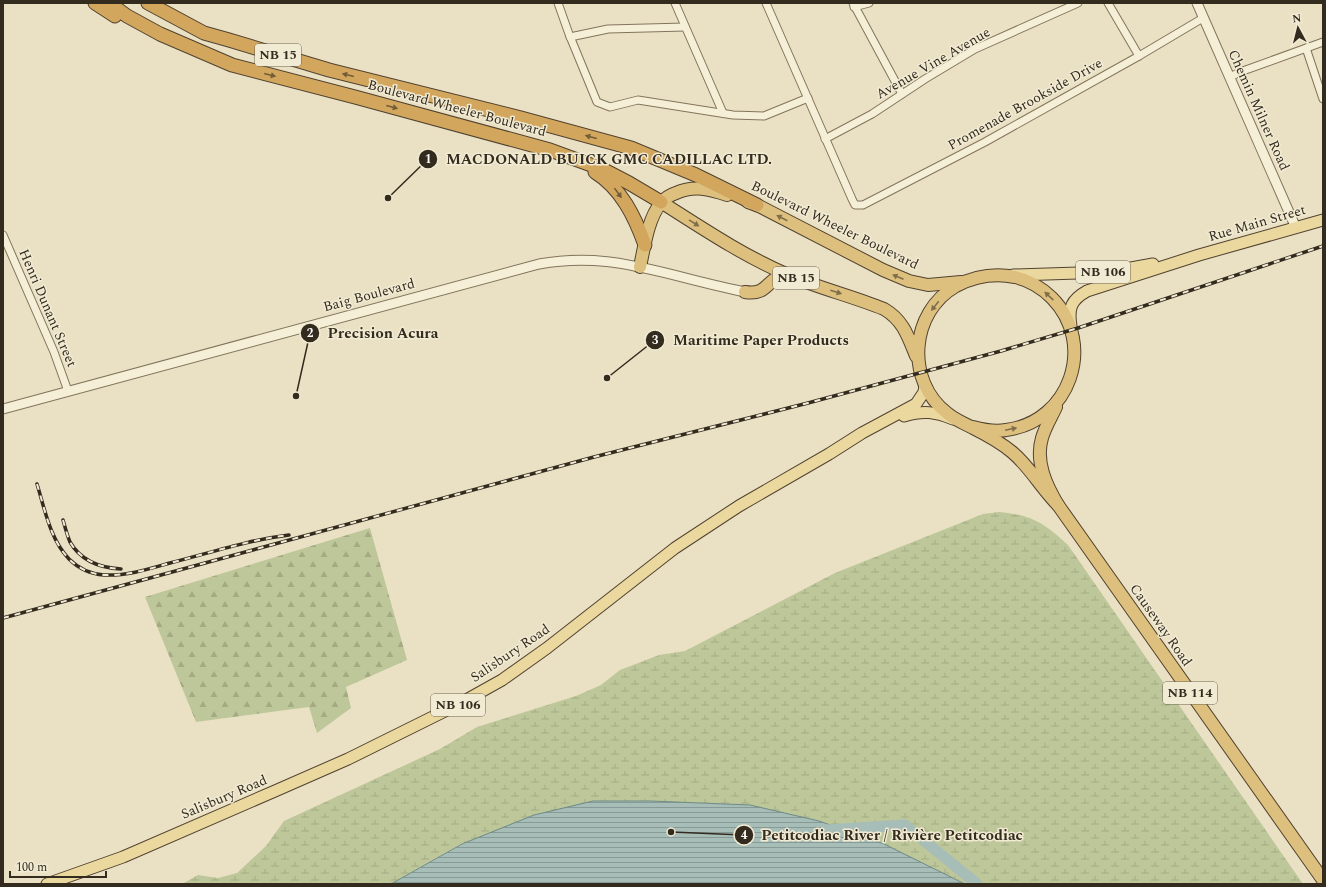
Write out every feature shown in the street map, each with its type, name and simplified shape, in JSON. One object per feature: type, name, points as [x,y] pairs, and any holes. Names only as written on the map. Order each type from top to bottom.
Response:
[{"type":"highway","points":[[95,3],[151,36],[200,56],[232,65]]},
{"type":"highway","name":"Boulevard Wheeler Boulevard","points":[[109,3],[127,16],[160,34],[232,65],[514,139],[602,169],[629,183],[756,260],[785,274],[878,306],[894,315],[902,324],[918,359]]},
{"type":"highway","name":"Boulevard Wheeler Boulevard","points":[[148,3],[204,33],[329,70],[528,120],[631,148],[696,175],[883,270],[909,281],[928,285],[964,282]]},
{"type":"highway","points":[[160,3],[188,20],[229,40]]},
{"type":"highway","points":[[564,155],[600,175],[612,186],[633,217],[645,245]]},
{"type":"highway","points":[[640,267],[654,215],[661,202],[668,196],[692,188],[703,188],[757,205]]},
{"type":"highway","points":[[745,292],[759,292],[775,278],[785,274]]},
{"type":"highway","points":[[1005,275],[1020,278],[1034,284],[1047,293],[1057,304],[1066,316],[1071,331],[1074,345],[1074,359],[1072,373],[1068,383],[1061,396],[1046,413],[1022,427],[989,431],[960,422],[946,413],[934,400],[920,373],[918,346],[921,332],[932,308],[947,293],[964,282],[984,276],[1005,275]]},
{"type":"highway","name":"Causeway Road","points":[[1061,396],[1042,437],[1039,457],[1047,486],[1058,505],[1323,880]]},
{"type":"highway","name":"Causeway Road","points":[[973,427],[1001,443],[1013,453],[1026,466],[1048,495],[1058,505]]},
{"type":"main road","name":"Rue Main Street","points":[[1071,331],[1069,315],[1070,308],[1079,296],[1087,291],[1199,255],[1323,220]]},
{"type":"main road","name":"Rue Main Street","points":[[1005,275],[1109,272],[1199,255]]},
{"type":"main road","name":"Salisbury Road","points":[[47,884],[123,857],[348,759],[459,704],[502,680],[547,648],[692,536],[739,506],[829,454],[862,433],[916,404],[924,392],[925,385]]},
{"type":"main road","name":"Salisbury Road","points":[[829,454],[851,447],[905,416],[916,413],[927,412],[940,414],[960,422]]},
{"type":"street","points":[[558,3],[570,37],[597,102],[610,107],[638,100],[723,113],[764,116],[808,98]]},
{"type":"street","points":[[675,3],[723,113]]},
{"type":"street","points":[[766,3],[808,98],[824,139]]},
{"type":"street","points":[[869,3],[854,5],[902,94]]},
{"type":"street","name":"Avenue Vine Avenue","points":[[824,139],[872,114],[925,79],[975,49],[1078,3]]},
{"type":"street","points":[[1108,3],[1139,56]]},
{"type":"street","name":"Chemin Milner Road","points":[[1196,3],[1296,228]]},
{"type":"street","name":"Promenade Brookside Drive","points":[[824,139],[855,205],[863,205],[985,142],[1139,56],[1203,18]]},
{"type":"street","points":[[570,37],[608,29],[685,27]]},
{"type":"street","points":[[1230,77],[1323,42]]},
{"type":"street","points":[[1306,48],[1323,99]]},
{"type":"street","name":"Henri Dunant Street","points":[[3,235],[54,352],[68,391]]},
{"type":"street","name":"Baig Boulevard","points":[[3,409],[539,264],[561,261],[588,260],[620,263],[745,292]]},
{"type":"green space","points":[[999,512],[1020,515],[1037,521],[1052,531],[1068,545],[1303,884],[965,884],[956,879],[750,805],[651,801],[593,801],[461,844],[391,884],[182,884],[198,875],[218,878],[237,873],[266,846],[284,821],[440,749],[477,727],[576,696],[601,685],[620,670],[659,655],[685,651],[835,573],[983,514]]},
{"type":"green space","points":[[370,528],[407,660],[346,687],[351,708],[317,733],[309,707],[196,722],[145,597]]},
{"type":"water","points":[[593,801],[651,801],[750,805],[819,821],[884,844],[965,884],[391,884],[462,844],[534,815]]},
{"type":"waterway","points":[[826,830],[905,825],[977,884]]},
{"type":"railway","points":[[3,618],[594,457],[808,403],[1001,351],[1078,328],[1323,246]]},
{"type":"railway","points":[[37,484],[49,524],[62,551],[77,566],[94,573],[113,575],[138,572],[244,543],[289,535]]},
{"type":"railway","points":[[63,520],[70,542],[80,554],[86,559],[99,565],[121,569]]},
{"type":"place","name":"MACDONALD BUICK GMC CADILLAC LTD.","points":[[388,198]]},
{"type":"place","name":"Maritime Paper Products","points":[[607,378]]},
{"type":"place","name":"Precision Acura","points":[[296,396]]},
{"type":"place","name":"Petitcodiac River / Rivière Petitcodiac","points":[[671,832]]}]
